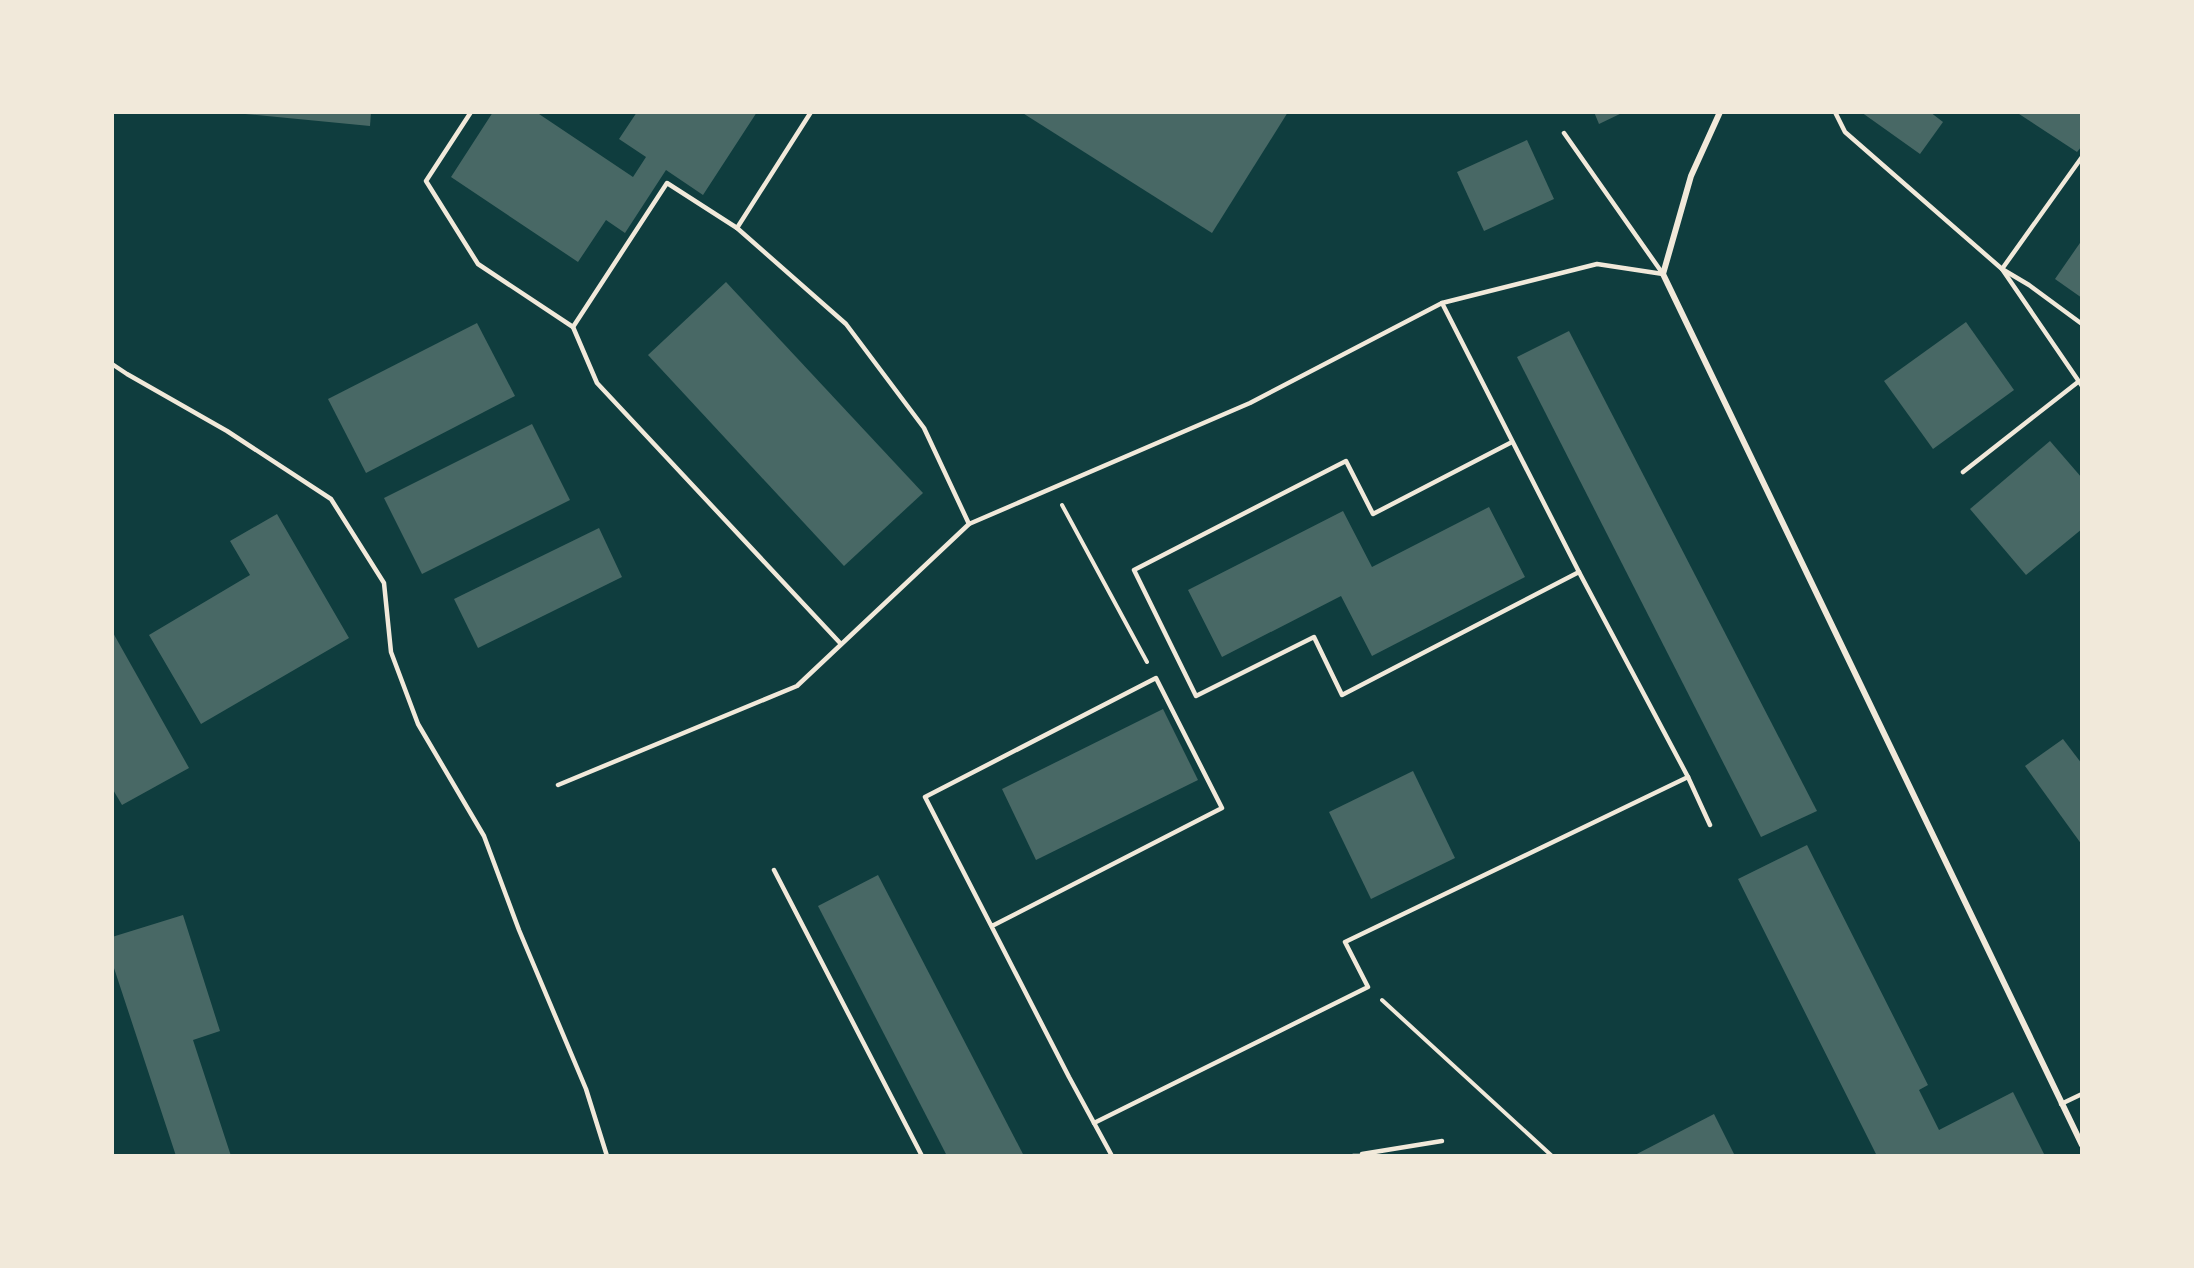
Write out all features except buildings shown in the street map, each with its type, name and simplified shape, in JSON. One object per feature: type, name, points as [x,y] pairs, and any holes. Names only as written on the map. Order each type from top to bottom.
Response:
[{"type":"street","points":[[1720,112],[1691,176],[1663,274],[2082,1145]]},
{"type":"lane","points":[[471,112],[426,181],[478,264],[573,327],[597,383],[841,644]]},
{"type":"lane","points":[[737,228],[811,112]]},
{"type":"lane","points":[[1835,112],[1845,132],[2002,269],[2029,285],[2082,324]]},
{"type":"lane","points":[[1564,133],[1663,274]]},
{"type":"lane","points":[[2002,269],[2082,158]]},
{"type":"lane","points":[[573,327],[667,183],[737,228],[846,324],[924,428],[969,524]]},
{"type":"lane","points":[[558,784],[797,686],[969,524],[1250,403],[1442,303],[1597,264],[1663,274]]},
{"type":"lane","points":[[1963,472],[2080,384],[2002,269]]},
{"type":"lane","points":[[1442,303],[1579,572],[1688,777],[1710,825]]},
{"type":"lane","points":[[112,364],[227,431],[331,500],[384,583],[391,652],[418,724],[484,836],[519,930],[586,1089],[607,1155]]},
{"type":"lane","points":[[1512,442],[1373,514],[1346,461],[1134,570],[1196,696],[1314,637],[1342,695],[1579,572]]},
{"type":"lane","points":[[992,926],[1222,808],[1156,678],[925,797],[1094,1123],[1112,1155]]},
{"type":"lane","points":[[1094,1123],[1368,987],[1345,942],[1688,777]]},
{"type":"lane","points":[[774,870],[922,1155]]},
{"type":"lane","points":[[2061,1104],[2082,1094]]},
{"type":"lane","points":[[1353,1155],[1442,1141]]},
{"type":"path","points":[[1052,488],[1156,678]]},
{"type":"path","points":[[1368,987],[1552,1155]]}]
